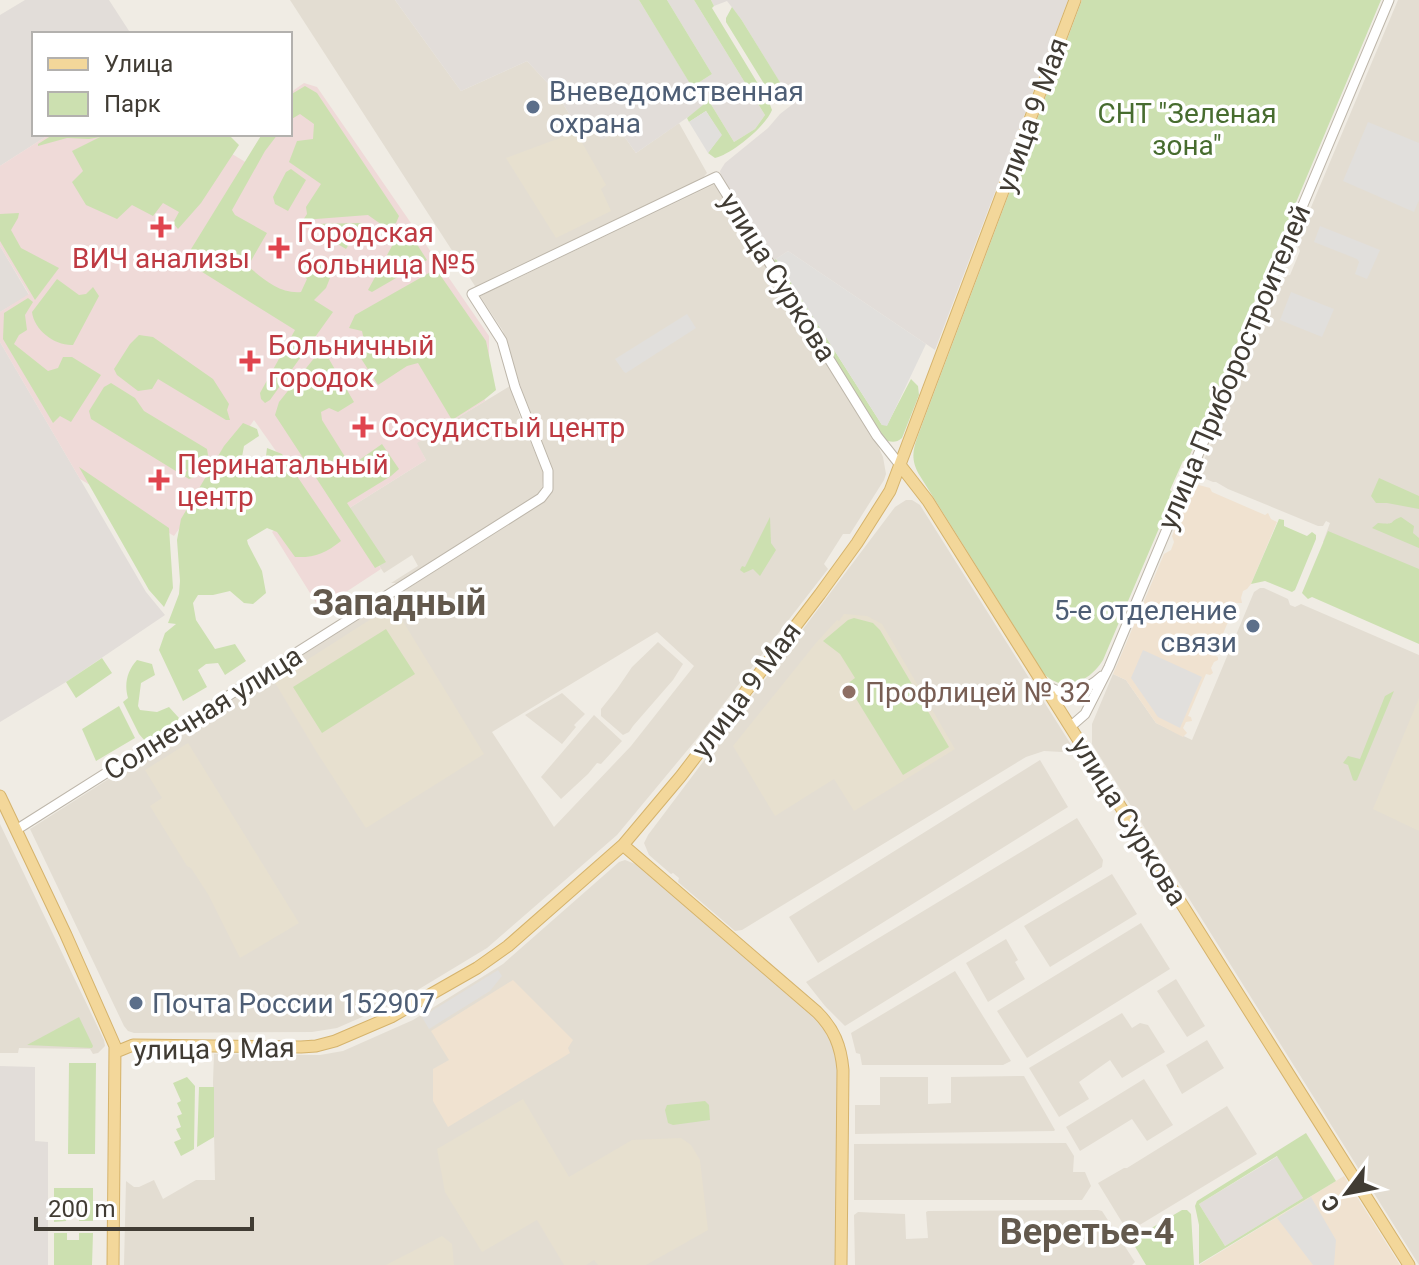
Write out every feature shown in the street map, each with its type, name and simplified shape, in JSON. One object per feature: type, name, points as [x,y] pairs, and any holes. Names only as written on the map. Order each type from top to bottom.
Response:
[{"type":"main road","name":"улица 9 Мая","points":[[116,1052],[133,1045],[301,1047],[344,1038],[419,1003],[487,961],[623,845],[669,791],[829,582],[890,491],[1075,0]]},
{"type":"main road","name":"улица Суркова","points":[[900,465],[928,501],[1409,1265]]},
{"type":"main road","points":[[0,796],[113,1038],[116,1052],[113,1265]]},
{"type":"main road","points":[[623,845],[831,1027],[839,1044],[843,1070],[841,1265]]},
{"type":"street","name":"улица Приборостроителей","points":[[1070,727],[1085,714],[1109,667],[1389,0]]},
{"type":"street","name":"улица Суркова","points":[[548,489],[548,471],[515,387],[504,347],[472,294],[716,177],[877,436],[900,465]]},
{"type":"street","name":"Солнечная улица","points":[[16,830],[537,501],[548,489]]},
{"type":"street","points":[[1040,679],[1051,689],[1073,692],[1098,681],[1109,667]]},
{"type":"shaded area","points":[[25,0],[109,0],[130,32],[32,32],[32,136],[47,136],[0,166],[0,15]]},
{"type":"shaded area","points":[[290,0],[395,0],[461,91],[527,61],[555,91],[578,128],[597,133],[619,129],[636,153],[679,123],[707,173],[701,180],[475,286]]},
{"type":"shaded area","points":[[395,0],[639,0],[704,106],[636,153],[619,129],[602,140],[597,133],[578,128],[555,91],[527,61],[461,91]]},
{"type":"shaded area","points":[[667,0],[694,0],[765,115],[755,129],[734,142],[698,83],[712,74]]},
{"type":"shaded area","points":[[711,0],[1068,0],[935,350],[788,251],[773,261],[720,171],[725,163],[793,104],[727,1],[714,6]]},
{"type":"shaded area","points":[[1398,0],[1419,0],[1419,583],[1323,542],[1330,523],[1326,521],[1323,526],[1318,526],[1201,477],[1199,472],[1282,276],[1290,275],[1300,251],[1296,243]]},
{"type":"shaded area","name":"Больничный городок","points":[[304,83],[317,87],[489,336],[489,381],[482,386],[485,401],[417,443],[426,460],[343,512],[381,569],[320,609],[272,532],[312,502],[254,420],[174,536],[80,479],[0,342],[0,312],[29,294],[0,246],[0,166],[47,136],[202,136],[247,163],[264,136],[292,136],[294,90]]},
{"type":"shaded area","points":[[706,111],[722,135],[708,153],[689,122]]},
{"type":"shaded area","points":[[1368,122],[1419,143],[1419,200],[1414,212],[1343,181]]},
{"type":"shaded area","points":[[576,132],[606,185],[601,189],[611,211],[556,238],[506,158]]},
{"type":"shaded area","points":[[715,184],[877,444],[883,457],[884,480],[850,534],[843,534],[824,564],[828,569],[695,741],[617,835],[487,948],[401,1000],[337,1028],[312,1032],[128,1031],[30,829],[545,501],[552,493],[553,473],[527,407],[503,331],[480,296]],"holes":[[[657,632],[694,666],[631,746],[554,827],[492,732]]]},
{"type":"shaded area","points":[[1320,226],[1380,250],[1367,279],[1355,274],[1357,259],[1314,242]]},
{"type":"shaded area","points":[[0,246],[29,295],[0,312]]},
{"type":"shaded area","points":[[788,251],[926,344],[887,426],[882,425],[776,259]]},
{"type":"shaded area","points":[[1291,292],[1334,309],[1322,337],[1280,320]]},
{"type":"shaded area","points":[[687,314],[696,328],[624,372],[615,359]]},
{"type":"shaded area","points":[[0,342],[146,592],[165,615],[0,722]]},
{"type":"shaded area","points":[[510,386],[544,473],[538,494],[397,583],[391,583],[418,566],[412,555],[384,573],[343,512],[426,460],[416,443]]},
{"type":"shaded area","points":[[1195,484],[1210,488],[1212,492],[1265,515],[1268,513],[1277,522],[1251,584],[1243,591],[1242,603],[1236,603],[1214,655],[1218,660],[1211,668],[1213,673],[1206,674],[1188,716],[1192,721],[1186,722],[1183,728],[1187,733],[1183,737],[1156,723],[1126,680],[1113,674],[1164,554],[1171,550],[1174,542],[1172,536]]},
{"type":"shaded area","points":[[906,500],[920,505],[1071,747],[1062,752],[1044,751],[1026,757],[742,930],[735,931],[678,882],[679,878],[649,855],[644,843],[895,507]]},
{"type":"shaded area","points":[[1260,588],[1288,599],[1290,605],[1295,607],[1301,604],[1419,655],[1419,1265],[1092,744],[1092,724],[1113,674],[1126,680],[1156,723],[1192,740],[1254,592]]},
{"type":"shaded area","points":[[393,605],[484,754],[366,828],[274,681]]},
{"type":"shaded area","name":"Профлицей № 32","points":[[844,614],[867,616],[882,624],[955,749],[854,811],[834,779],[775,816],[733,746],[816,643]]},
{"type":"shaded area","points":[[658,642],[683,664],[673,680],[629,732],[623,735],[601,716],[601,709],[632,667]]},
{"type":"shaded area","points":[[1143,650],[1202,677],[1180,728],[1158,717],[1131,678]]},
{"type":"shaded area","points":[[562,693],[585,714],[562,744],[525,715]]},
{"type":"shaded area","points":[[1419,698],[1419,831],[1373,809]]},
{"type":"shaded area","points":[[594,715],[622,741],[561,799],[541,777]]},
{"type":"shaded area","points":[[188,743],[299,923],[240,958],[208,894],[150,806],[162,798],[145,770]]},
{"type":"shaded area","points":[[1040,760],[1068,807],[818,963],[789,917]]},
{"type":"shaded area","points":[[1077,818],[1103,860],[1102,867],[845,1026],[806,982]]},
{"type":"shaded area","points":[[0,824],[104,1040],[105,1046],[98,1053],[93,1054],[90,1049],[19,1048],[18,1053],[0,1053]]},
{"type":"shaded area","points":[[625,860],[638,865],[820,1022],[828,1033],[837,1056],[836,1265],[124,1265],[126,1181],[139,1187],[154,1180],[163,1199],[196,1180],[215,1180],[214,1054],[320,1055],[343,1051],[413,1020],[503,964]]},
{"type":"shaded area","points":[[1112,874],[1137,914],[1050,967],[1024,926]]},
{"type":"shaded area","points":[[1141,923],[1170,969],[1027,1058],[997,1011]]},
{"type":"shaded area","points":[[1006,939],[1025,979],[988,1002],[966,963]]},
{"type":"shaded area","points":[[498,970],[502,976],[490,991],[429,1029],[422,1017]]},
{"type":"shaded area","points":[[955,971],[1011,1061],[1003,1065],[862,1065],[851,1033]]},
{"type":"shaded area","points":[[1176,979],[1205,1026],[1187,1037],[1157,991]]},
{"type":"shaded area","points":[[513,980],[573,1040],[568,1048],[570,1053],[448,1127],[433,1101],[433,1069],[449,1060],[431,1031]]},
{"type":"shaded area","points":[[1122,1013],[1132,1028],[1140,1023],[1148,1025],[1165,1052],[1122,1078],[1110,1060],[1079,1082],[1089,1099],[1059,1117],[1029,1068]]},
{"type":"shaded area","points":[[1207,1040],[1224,1068],[1182,1094],[1166,1065]]},
{"type":"shaded area","points":[[0,1066],[35,1067],[35,1141],[48,1142],[48,1265],[0,1265]]},
{"type":"shaded area","points":[[1024,1076],[1054,1131],[855,1134],[855,1105],[880,1105],[880,1077],[928,1077],[928,1104],[951,1103],[951,1077]]},
{"type":"shaded area","points":[[1144,1079],[1173,1125],[1147,1141],[1132,1119],[1080,1151],[1066,1127]]},
{"type":"shaded area","points":[[523,1099],[569,1177],[632,1140],[681,1138],[691,1145],[700,1160],[708,1230],[646,1265],[598,1265],[594,1260],[586,1265],[564,1265],[537,1220],[482,1252],[445,1192],[437,1149]]},
{"type":"shaded area","points":[[1227,1106],[1257,1154],[1128,1232],[1098,1183]]},
{"type":"shaded area","points":[[1066,1143],[1074,1156],[1073,1172],[1085,1172],[1091,1186],[1082,1200],[854,1200],[854,1144]]},
{"type":"shaded area","points":[[1278,1156],[1303,1198],[1225,1246],[1199,1204]]},
{"type":"shaded area","points":[[1344,1176],[1352,1189],[1350,1196],[1357,1197],[1400,1265],[1199,1265]]},
{"type":"shaded area","points":[[1311,1197],[1336,1240],[1334,1265],[1313,1265],[1277,1218]]},
{"type":"shaded area","points":[[928,1211],[1102,1211],[1135,1262],[1132,1265],[855,1265],[854,1215],[858,1212],[905,1214],[906,1239],[928,1238]]},
{"type":"shaded area","points":[[442,1236],[452,1244],[454,1265],[386,1265]]},
{"type":"green space","points":[[639,0],[667,0],[712,74],[698,83],[734,142],[755,129],[765,115],[694,0],[711,0],[712,8],[772,110],[756,131],[730,151],[715,158],[708,153],[721,135],[706,111],[689,122],[687,118],[703,105]]},
{"type":"green space","name":"СНТ \"Зеленая зона\"","points":[[1082,0],[1381,0],[1187,462],[1183,461],[1170,490],[1174,493],[1103,660],[1084,679],[1068,684],[1052,680],[1044,674],[920,476],[913,455]]},
{"type":"green space","points":[[732,7],[786,92],[774,100],[726,22]]},
{"type":"green space","points":[[305,86],[317,93],[399,216],[396,223],[385,227],[368,215],[303,220],[307,214],[306,207],[321,184],[289,162],[297,141],[313,139],[314,124],[300,114],[292,119],[292,94]]},
{"type":"green space","points":[[51,136],[230,136],[239,145],[201,203],[178,229],[173,223],[179,212],[163,203],[153,216],[132,205],[117,219],[86,205],[72,182],[83,171],[72,151],[100,137],[67,138],[38,144]]},
{"type":"green space","points":[[261,136],[276,136],[232,210],[235,215],[267,233],[248,266],[272,285],[293,292],[301,292],[307,279],[302,275],[306,262],[327,267],[332,273],[326,288],[314,300],[333,312],[265,403],[260,393],[295,330],[191,265],[188,254]]},
{"type":"green space","points":[[291,169],[306,180],[288,211],[275,204],[273,197],[286,172]]},
{"type":"green space","points":[[19,213],[11,230],[21,248],[59,268],[35,300],[0,241],[0,214]]},
{"type":"green space","points":[[362,223],[346,249],[307,226],[310,224]]},
{"type":"green space","points":[[404,224],[427,260],[372,292],[368,290]]},
{"type":"green space","points":[[776,259],[882,425],[887,425],[911,379],[918,386],[919,395],[902,438],[892,442],[882,438],[773,261]]},
{"type":"green space","points":[[436,269],[486,341],[496,390],[452,420],[418,363],[407,366],[378,385],[355,349],[364,340],[362,331],[349,328],[355,315]]},
{"type":"green space","points":[[57,279],[79,295],[86,294],[93,287],[99,296],[73,345],[59,343],[41,331],[32,312]]},
{"type":"green space","points":[[28,298],[33,302],[25,315],[27,330],[19,335],[14,344],[48,371],[58,368],[63,357],[72,357],[101,375],[71,422],[60,416],[53,423],[3,339],[4,313]]},
{"type":"green space","points":[[139,335],[153,337],[213,379],[229,404],[230,420],[158,379],[152,389],[138,391],[117,375],[114,369]]},
{"type":"green space","points":[[319,352],[326,354],[354,402],[338,412],[329,408],[321,412],[322,420],[347,460],[355,463],[382,444],[399,469],[347,503],[386,562],[375,568],[275,415],[279,402]]},
{"type":"green space","points":[[111,383],[135,398],[144,411],[207,449],[208,455],[195,477],[189,479],[184,476],[187,470],[182,468],[179,473],[91,419],[89,411],[104,387]]},
{"type":"green space","points":[[243,423],[257,429],[259,436],[244,446],[242,457],[260,459],[266,456],[267,448],[282,454],[341,541],[320,554],[295,557],[277,532],[267,528],[247,540],[262,571],[266,593],[253,604],[244,603],[230,591],[198,595],[193,603],[196,620],[215,649],[235,644],[246,661],[225,675],[218,663],[206,664],[198,670],[207,687],[183,701],[159,650],[165,633],[176,624],[168,623],[179,594],[177,540],[181,519],[224,446]]},
{"type":"green space","points":[[79,467],[169,528],[173,588],[164,607],[149,590]]},
{"type":"green space","points":[[1379,478],[1419,496],[1419,509],[1376,503],[1371,496]]},
{"type":"green space","points":[[770,517],[771,543],[776,550],[760,576],[753,569],[744,573],[740,570],[742,566],[745,567]]},
{"type":"green space","points":[[1401,517],[1414,526],[1413,533],[1419,538],[1419,548],[1372,528],[1378,523],[1390,523]]},
{"type":"green space","points":[[1279,519],[1284,520],[1284,526],[1307,536],[1312,532],[1316,535],[1292,592],[1265,581],[1251,584]]},
{"type":"green space","points":[[1328,531],[1419,569],[1419,644],[1312,597],[1308,599],[1302,593]]},
{"type":"green space","points":[[854,618],[873,623],[880,630],[949,747],[903,775],[847,684],[855,678],[840,654],[823,641]]},
{"type":"green space","points":[[386,629],[415,674],[322,733],[293,687]]},
{"type":"green space","points":[[102,658],[112,673],[76,698],[66,682]]},
{"type":"green space","points":[[137,660],[152,664],[155,675],[141,683],[140,710],[157,712],[169,707],[179,718],[177,724],[145,741],[123,702],[128,698],[126,683],[129,673]]},
{"type":"green space","points":[[1394,691],[1355,781],[1348,765],[1343,763],[1348,756],[1360,759],[1385,696]]},
{"type":"green space","points":[[119,706],[135,738],[96,761],[82,729]]},
{"type":"green space","points":[[79,1017],[92,1048],[27,1045]]},
{"type":"green space","points":[[69,1063],[96,1063],[95,1154],[68,1154]]},
{"type":"green space","points":[[187,1077],[195,1086],[194,1149],[181,1156],[174,1142],[181,1139],[176,1129],[181,1127],[177,1116],[182,1114],[177,1103],[181,1101],[173,1083]]},
{"type":"green space","points":[[199,1087],[214,1087],[214,1137],[197,1147]]},
{"type":"green space","points":[[705,1101],[709,1105],[710,1120],[668,1123],[667,1105]]},
{"type":"green space","points":[[1306,1133],[1336,1181],[1199,1264],[1197,1201]],"holes":[[[1277,1156],[1303,1198],[1225,1246],[1199,1204]]]},
{"type":"green space","points":[[54,1188],[93,1188],[93,1221],[79,1221],[79,1214],[67,1214],[66,1221],[54,1222]]},
{"type":"green space","points":[[1182,1210],[1191,1214],[1194,1265],[1146,1265],[1131,1240]]},
{"type":"green space","points":[[54,1233],[67,1233],[67,1240],[79,1240],[79,1233],[93,1233],[92,1265],[54,1265]]},
{"type":"place","name":"Вневедомственная охрана","points":[[533,107]]},
{"type":"place","name":"ВИЧ анализы","points":[[161,227]]},
{"type":"place","name":"Городская больница №5","points":[[279,248]]},
{"type":"place","name":"Больничный городок","points":[[250,361]]},
{"type":"place","name":"Сосудистый центр","points":[[363,427]]},
{"type":"place","name":"Перинатальный центр","points":[[159,480]]},
{"type":"place","name":"5-е отделение связи","points":[[1253,626]]},
{"type":"place","name":"Профлицей № 32","points":[[849,692]]},
{"type":"place","name":"Почта России 152907","points":[[136,1003]]},
{"type":"district","name":"Западный","points":[[399,603]]},
{"type":"district","name":"Веретье-4","points":[[1087,1232]]}]
